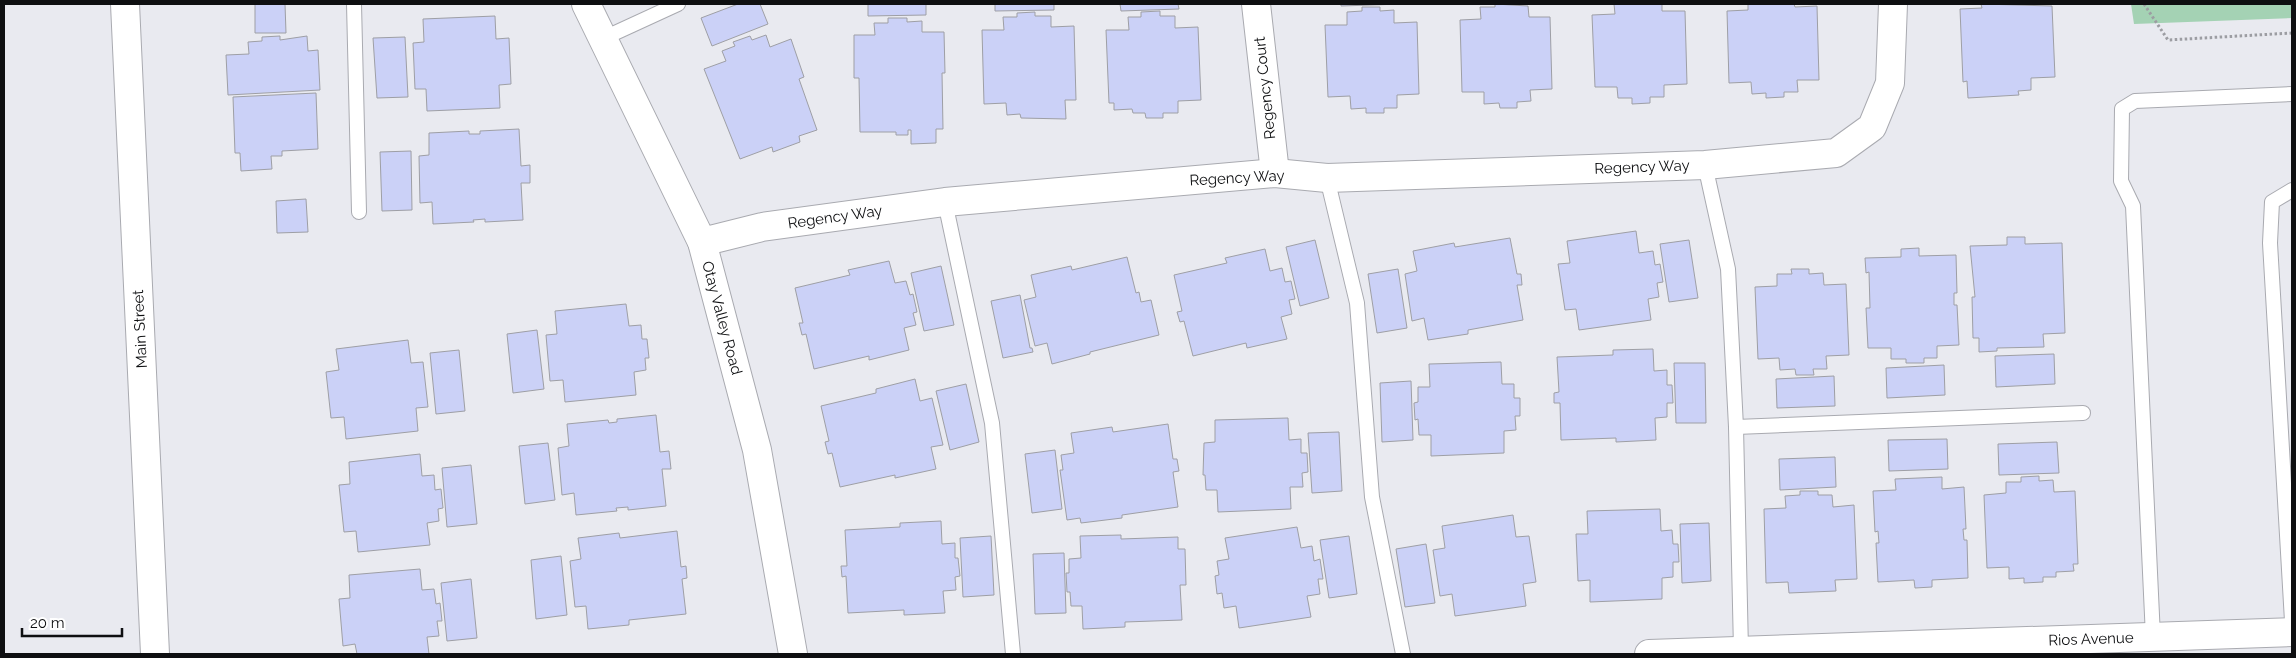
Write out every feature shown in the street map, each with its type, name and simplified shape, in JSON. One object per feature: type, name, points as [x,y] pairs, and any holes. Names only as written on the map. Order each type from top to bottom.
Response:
[{"type":"street","name":"Main Street","points":[[125,4],[155,654]]},
{"type":"street","name":"Otay Valley Road","points":[[586,4],[702,242],[757,450],[793,654]]},
{"type":"street","name":"Regency Court","points":[[1256,4],[1275,173]]},
{"type":"street","name":"Regency Way","points":[[702,242],[762,227],[945,202],[1275,173],[1327,178],[1705,165],[1836,153],[1872,127],[1890,83],[1893,4]]},
{"type":"street","name":"Rios Avenue","points":[[1649,654],[2292,632]]},
{"type":"lane","points":[[354,4],[359,212]]},
{"type":"lane","points":[[604,38],[678,4]]},
{"type":"lane","points":[[2153,637],[2134,206],[2122,181],[2122,109],[2135,101],[2292,94]]},
{"type":"lane","points":[[1705,165],[1728,269],[1736,427],[1741,650]]},
{"type":"lane","points":[[1327,178],[1357,303],[1372,497],[1403,654]]},
{"type":"lane","points":[[2292,190],[2272,202],[2270,243],[2290,555],[2292,621]]},
{"type":"lane","points":[[945,202],[992,423],[1013,654]]},
{"type":"lane","points":[[1736,427],[2083,413]]},
{"type":"path","points":[[2144,4],[2168,40],[2292,33]]},
{"type":"green space","points":[[2131,4],[2292,4],[2292,18],[2134,24]]},
{"type":"building","points":[[255,4],[285,4],[286,33],[255,33]]},
{"type":"building","points":[[738,4],[760,4],[768,24],[712,46],[701,18]]},
{"type":"building","points":[[868,4],[926,4],[926,15],[868,16]]},
{"type":"building","points":[[995,4],[1054,4],[1054,10],[995,11]]},
{"type":"building","points":[[1120,4],[1178,4],[1179,9],[1121,11]]},
{"type":"building","points":[[1341,4],[1401,4],[1341,6]]},
{"type":"building","points":[[1495,4],[1528,6],[1529,17],[1550,17],[1552,89],[1530,90],[1531,101],[1517,102],[1517,108],[1500,108],[1499,103],[1484,104],[1484,92],[1462,92],[1460,20],[1481,19],[1480,7],[1495,7]]},
{"type":"building","points":[[1614,4],[1662,4],[1662,11],[1685,11],[1687,84],[1664,85],[1664,97],[1650,97],[1650,103],[1632,104],[1632,98],[1618,98],[1617,87],[1595,87],[1592,15],[1615,14]]},
{"type":"building","points":[[1748,4],[1794,4],[1795,7],[1817,6],[1819,80],[1797,80],[1798,92],[1784,92],[1784,97],[1766,98],[1766,93],[1752,94],[1751,82],[1729,83],[1727,11],[1748,10]]},
{"type":"building","points":[[1981,4],[2052,6],[2055,77],[2031,78],[2031,90],[2018,91],[2019,95],[1968,98],[1967,81],[1963,82],[1960,9],[1982,8]]},
{"type":"building","points":[[1362,7],[1380,7],[1380,11],[1394,10],[1394,23],[1417,22],[1419,94],[1397,95],[1397,108],[1384,108],[1384,113],[1366,113],[1366,108],[1351,109],[1350,96],[1328,97],[1325,25],[1347,25],[1347,12],[1362,11]]},
{"type":"building","points":[[1160,11],[1160,16],[1175,16],[1175,28],[1198,27],[1201,100],[1178,101],[1178,113],[1163,113],[1163,118],[1146,118],[1145,113],[1133,113],[1132,109],[1114,110],[1114,103],[1109,103],[1106,30],[1129,30],[1128,17],[1141,17],[1141,12]]},
{"type":"building","points":[[1035,12],[1035,16],[1051,16],[1051,27],[1074,26],[1076,100],[1065,100],[1066,119],[1021,118],[1020,114],[1007,115],[1006,103],[984,104],[982,30],[1004,30],[1003,17],[1017,17],[1017,13]]},
{"type":"building","points":[[495,16],[496,39],[509,38],[511,84],[499,85],[500,108],[427,111],[426,89],[415,89],[413,43],[424,42],[423,19]]},
{"type":"building","points":[[888,18],[907,18],[907,22],[922,21],[922,32],[944,32],[945,73],[942,73],[943,129],[936,129],[936,143],[911,144],[911,130],[908,130],[908,135],[896,135],[896,132],[860,132],[859,78],[854,78],[854,35],[875,35],[874,23],[888,23]]},
{"type":"building","points":[[766,35],[770,47],[791,39],[804,77],[799,79],[817,130],[799,136],[800,142],[773,152],[772,147],[740,159],[704,69],[726,61],[722,51],[735,46],[733,42],[750,36],[752,40]]},
{"type":"building","points":[[280,36],[280,40],[307,36],[308,51],[318,50],[320,90],[228,95],[226,55],[249,54],[248,42],[262,41],[262,37]]},
{"type":"building","points":[[405,37],[408,97],[377,98],[373,38]]},
{"type":"building","points":[[316,93],[318,149],[282,151],[282,156],[271,156],[272,169],[241,171],[240,153],[235,153],[233,97]]},
{"type":"building","points":[[519,129],[521,166],[530,165],[530,183],[521,183],[523,220],[485,222],[485,219],[473,220],[474,222],[433,224],[432,202],[420,203],[419,156],[429,155],[429,133],[469,131],[469,134],[480,134],[480,131]]},
{"type":"building","points":[[411,151],[412,210],[382,211],[380,152]]},
{"type":"building","points":[[306,199],[308,232],[277,233],[276,201]]},
{"type":"building","points":[[1636,231],[1639,253],[1653,251],[1655,265],[1660,264],[1663,282],[1657,283],[1659,297],[1648,299],[1651,320],[1579,330],[1576,309],[1565,310],[1558,264],[1570,263],[1567,241]]},
{"type":"building","points":[[2007,237],[2025,237],[2025,244],[2062,243],[2065,333],[2043,334],[2044,347],[1997,348],[1997,351],[1979,352],[1979,338],[1973,338],[1972,297],[1975,297],[1970,246],[2007,245]]},
{"type":"building","points":[[1510,238],[1517,274],[1521,274],[1522,285],[1517,285],[1523,320],[1468,330],[1468,334],[1428,340],[1424,318],[1412,321],[1405,274],[1417,271],[1413,251],[1454,243],[1455,247]]},
{"type":"building","points":[[1315,240],[1329,298],[1300,306],[1286,247]]},
{"type":"building","points":[[1689,240],[1698,298],[1669,302],[1660,244]]},
{"type":"building","points":[[1919,248],[1919,256],[1956,255],[1957,293],[1954,293],[1954,305],[1957,305],[1959,345],[1937,346],[1937,358],[1924,358],[1924,363],[1906,363],[1906,359],[1891,359],[1891,348],[1868,348],[1866,308],[1870,308],[1869,272],[1866,273],[1865,258],[1901,257],[1901,249]]},
{"type":"building","points":[[1265,249],[1270,271],[1282,268],[1285,282],[1291,281],[1295,299],[1289,300],[1292,314],[1281,317],[1287,339],[1247,348],[1246,343],[1193,356],[1184,321],[1180,322],[1177,312],[1182,311],[1174,275],[1227,263],[1225,258]]},
{"type":"building","points":[[1127,257],[1136,293],[1139,292],[1141,302],[1151,300],[1159,335],[1090,352],[1090,354],[1052,364],[1047,343],[1035,346],[1024,300],[1036,297],[1031,275],[1071,266],[1072,270]]},
{"type":"building","points":[[889,261],[895,283],[906,281],[910,295],[913,294],[917,312],[913,313],[916,325],[904,328],[909,350],[869,360],[869,356],[814,369],[806,334],[802,335],[799,323],[803,323],[795,288],[850,275],[848,270]]},
{"type":"building","points":[[941,266],[954,325],[924,331],[911,273]]},
{"type":"building","points":[[1398,269],[1407,328],[1377,333],[1368,274]]},
{"type":"building","points":[[1791,269],[1809,269],[1809,274],[1823,273],[1824,285],[1846,284],[1849,355],[1826,356],[1827,369],[1813,369],[1814,375],[1796,375],[1795,369],[1780,370],[1779,358],[1758,359],[1755,287],[1777,286],[1777,274],[1792,274]]},
{"type":"building","points":[[1020,295],[1030,348],[1032,348],[1033,352],[1003,358],[991,301]]},
{"type":"building","points":[[626,304],[629,326],[641,325],[642,339],[647,339],[649,358],[645,358],[646,370],[634,372],[636,395],[565,402],[563,380],[550,381],[546,335],[557,334],[555,311]]},
{"type":"building","points":[[537,330],[544,389],[513,393],[507,334]]},
{"type":"building","points":[[408,340],[411,363],[423,362],[428,407],[416,408],[418,431],[346,439],[344,417],[331,418],[326,372],[339,370],[336,349]]},
{"type":"building","points":[[1653,349],[1654,371],[1667,370],[1667,385],[1672,385],[1673,403],[1667,403],[1667,417],[1655,418],[1656,440],[1616,442],[1616,438],[1561,440],[1560,403],[1554,403],[1554,393],[1559,392],[1557,357],[1613,355],[1613,350]]},
{"type":"building","points":[[459,350],[465,411],[436,414],[430,353]]},
{"type":"building","points":[[2054,354],[2055,384],[1996,387],[1995,356]]},
{"type":"building","points":[[1501,362],[1502,384],[1514,384],[1514,398],[1520,398],[1520,416],[1515,416],[1516,430],[1504,431],[1504,453],[1431,456],[1431,435],[1419,435],[1418,419],[1415,420],[1414,403],[1418,402],[1418,387],[1430,387],[1429,364]]},
{"type":"building","points":[[1674,363],[1705,363],[1706,423],[1676,423]]},
{"type":"building","points":[[1944,365],[1945,395],[1887,398],[1886,368]]},
{"type":"building","points":[[1834,376],[1835,406],[1777,408],[1776,379]]},
{"type":"building","points":[[915,379],[920,401],[932,398],[943,445],[931,447],[936,469],[895,478],[895,475],[840,487],[832,453],[828,454],[825,442],[829,441],[821,406],[876,393],[876,389]]},
{"type":"building","points":[[1411,381],[1413,440],[1382,442],[1380,383]]},
{"type":"building","points":[[966,384],[979,442],[950,450],[936,391]]},
{"type":"building","points":[[656,415],[660,452],[669,451],[671,469],[662,469],[666,506],[628,510],[628,507],[616,508],[617,511],[576,515],[574,493],[562,495],[558,448],[569,446],[567,424],[608,420],[609,423],[617,422],[617,419]]},
{"type":"building","points":[[1288,418],[1289,440],[1301,439],[1301,453],[1307,453],[1308,472],[1302,473],[1303,487],[1290,487],[1291,509],[1218,512],[1217,490],[1206,490],[1205,475],[1203,475],[1204,443],[1215,442],[1215,420]]},
{"type":"building","points":[[1168,424],[1173,459],[1177,459],[1179,471],[1173,472],[1178,507],[1122,515],[1122,518],[1081,523],[1080,518],[1067,520],[1060,470],[1063,470],[1061,455],[1074,453],[1071,433],[1112,427],[1113,432]]},
{"type":"building","points":[[1339,432],[1342,491],[1312,493],[1308,433]]},
{"type":"building","points":[[1947,439],[1948,469],[1889,471],[1888,440]]},
{"type":"building","points":[[2057,442],[2059,473],[1999,475],[1998,444]]},
{"type":"building","points":[[548,443],[555,500],[525,504],[519,446]]},
{"type":"building","points":[[1055,450],[1062,509],[1032,513],[1025,454]]},
{"type":"building","points":[[420,454],[422,476],[434,475],[435,490],[441,489],[443,508],[438,509],[439,521],[427,523],[430,545],[358,552],[356,531],[344,532],[339,485],[350,484],[349,462]]},
{"type":"building","points":[[1835,457],[1836,487],[1780,490],[1779,459]]},
{"type":"building","points":[[471,465],[477,524],[447,527],[442,468]]},
{"type":"building","points":[[2039,476],[2039,481],[2053,480],[2054,492],[2075,491],[2078,564],[2073,564],[2074,571],[2056,572],[2056,577],[2043,577],[2043,582],[2024,583],[2024,578],[2009,579],[2009,567],[1987,568],[1984,495],[2006,493],[2006,482],[2021,482],[2021,477]]},
{"type":"building","points":[[1942,477],[1942,489],[1964,487],[1966,529],[1963,529],[1964,540],[1967,540],[1968,578],[1932,580],[1932,587],[1915,588],[1914,580],[1878,582],[1876,543],[1879,543],[1878,531],[1875,532],[1873,491],[1896,490],[1895,479]]},
{"type":"building","points":[[1800,491],[1818,491],[1818,495],[1832,495],[1833,507],[1854,505],[1857,579],[1835,580],[1836,591],[1789,593],[1788,582],[1766,583],[1764,509],[1786,508],[1785,496],[1800,495]]},
{"type":"building","points":[[1660,509],[1661,531],[1672,530],[1673,544],[1678,544],[1679,562],[1673,562],[1673,577],[1662,578],[1662,599],[1590,602],[1590,580],[1578,581],[1576,534],[1588,534],[1587,511]]},
{"type":"building","points":[[1513,515],[1516,537],[1529,536],[1536,582],[1523,584],[1526,606],[1455,616],[1452,594],[1440,596],[1433,550],[1445,548],[1442,526]]},
{"type":"building","points":[[941,521],[942,544],[955,543],[955,558],[958,558],[960,576],[955,577],[956,590],[943,591],[945,613],[904,615],[904,610],[848,613],[846,576],[842,577],[841,566],[847,566],[845,530],[900,527],[900,523]]},
{"type":"building","points":[[1709,523],[1711,581],[1682,583],[1680,524]]},
{"type":"building","points":[[1297,527],[1301,548],[1312,546],[1314,561],[1320,559],[1323,579],[1318,579],[1320,594],[1307,596],[1311,617],[1239,628],[1236,606],[1224,608],[1222,593],[1217,594],[1215,576],[1219,575],[1217,561],[1229,559],[1225,538]]},
{"type":"building","points":[[677,531],[681,567],[686,566],[687,578],[682,579],[686,614],[629,620],[629,625],[588,629],[586,606],[575,607],[570,561],[581,559],[578,538],[619,533],[620,538]]},
{"type":"building","points":[[1121,535],[1121,539],[1178,537],[1178,549],[1185,549],[1186,585],[1180,585],[1182,620],[1125,622],[1125,627],[1083,629],[1082,606],[1071,606],[1070,592],[1067,592],[1066,573],[1069,573],[1069,559],[1081,558],[1080,536]]},
{"type":"building","points":[[991,536],[994,595],[963,597],[960,538]]},
{"type":"building","points":[[1349,536],[1357,594],[1329,598],[1320,540]]},
{"type":"building","points":[[1426,544],[1435,603],[1405,607],[1396,549]]},
{"type":"building","points":[[1064,553],[1066,613],[1035,614],[1033,554]]},
{"type":"building","points":[[561,556],[567,615],[536,619],[531,560]]},
{"type":"building","points":[[420,569],[422,590],[434,589],[436,604],[440,603],[442,621],[437,621],[439,636],[427,637],[429,654],[357,654],[355,644],[343,646],[339,599],[350,598],[349,575]]},
{"type":"building","points":[[471,579],[477,638],[447,641],[441,583]]}]
